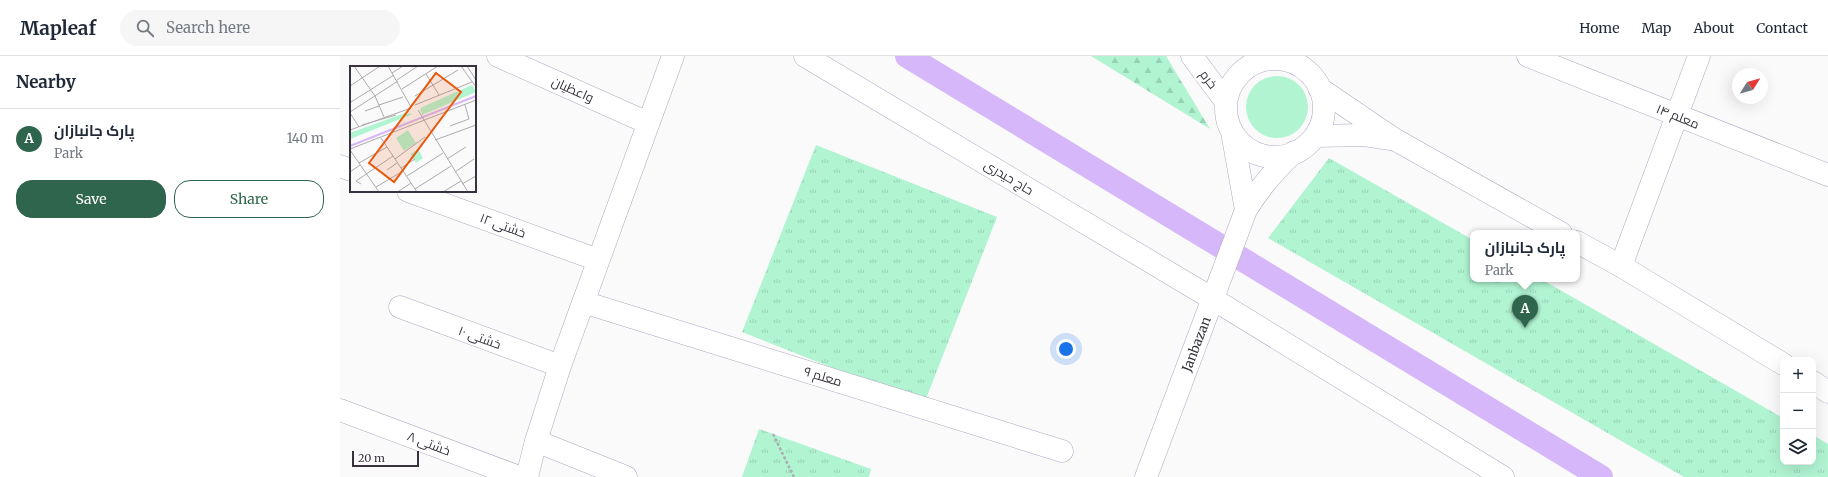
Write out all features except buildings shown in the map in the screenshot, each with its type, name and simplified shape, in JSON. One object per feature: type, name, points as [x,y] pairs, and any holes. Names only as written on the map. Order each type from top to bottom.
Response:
[{"type":"street","name":"واعظیان","points":[[498,56],[648,123]]},
{"type":"street","points":[[527,477],[536,441],[560,366],[673,56]]},
{"type":"street","name":"حاج حیدری","points":[[805,56],[1213,299],[1503,477]]},
{"type":"street","name":"خرم","points":[[1192,56],[1226,102]]},
{"type":"street","points":[[1232,132],[1242,144],[1255,153],[1270,156],[1287,155],[1303,148],[1315,136],[1322,121],[1324,104],[1317,84],[1314,56]]},
{"type":"street","name":"معلم ۱۴","points":[[1528,56],[1828,175]]},
{"type":"street","points":[[1621,266],[1699,56]]},
{"type":"street","points":[[1246,210],[1232,132],[1227,117],[1226,102],[1230,87],[1239,74],[1251,64],[1263,58],[1281,59],[1296,63],[1310,74],[1317,84],[1394,139],[1557,230]]},
{"type":"street","points":[[1315,136],[1363,135],[1394,139]]},
{"type":"street","name":"Janbazan","points":[[1146,477],[1246,210],[1256,192],[1272,173],[1294,152]]},
{"type":"street","points":[[340,166],[350,170]]},
{"type":"street","name":"خشتی ۱۲","points":[[411,192],[598,260]]},
{"type":"street","points":[[1580,244],[1621,266],[1780,362]]},
{"type":"street","name":"معلم ۹","points":[[583,302],[1062,451]]},
{"type":"street","name":"خشتی ۱۰","points":[[400,307],[560,366]]},
{"type":"street","points":[[1816,384],[1828,392]]},
{"type":"street","name":"خشتی ۸","points":[[340,410],[519,477]]},
{"type":"street","points":[[536,441],[626,477]]},
{"type":"path","points":[[774,434],[794,477]]},
{"type":"green space","points":[[1091,56],[1166,56],[1210,129]]},
{"type":"green space","points":[[1277,76],[1289,78],[1299,85],[1306,95],[1308,107],[1306,119],[1299,129],[1289,136],[1277,138],[1265,136],[1255,129],[1248,119],[1246,107],[1248,95],[1255,85],[1265,78]]},
{"type":"green space","points":[[816,145],[997,217],[924,404],[742,332]]},
{"type":"green space","points":[[1329,158],[1470,238],[1470,282],[1546,282],[1780,416],[1780,465],[1816,465],[1816,437],[1828,444],[1828,477],[1684,477],[1268,238]]},
{"type":"green space","points":[[759,429],[871,469],[869,477],[742,477]]},
{"type":"waterway","points":[[907,56],[1601,477]]},
{"type":"place","name":"پارک جانبازان","points":[[1525,328]]}]
